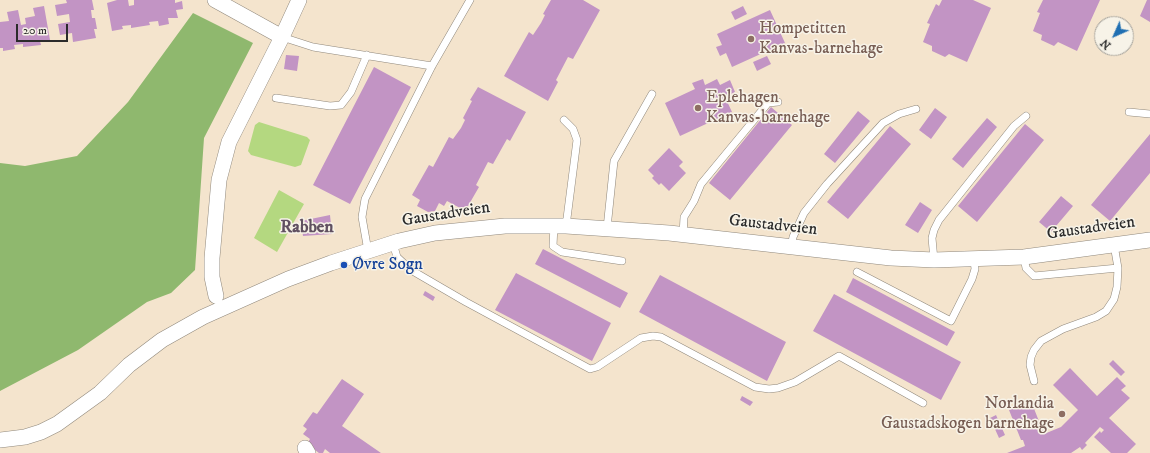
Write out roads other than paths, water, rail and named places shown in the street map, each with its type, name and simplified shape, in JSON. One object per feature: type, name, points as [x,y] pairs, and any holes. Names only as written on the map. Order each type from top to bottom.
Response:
[{"type":"street","points":[[215,0],[282,37]]},
{"type":"street","points":[[216,296],[212,277],[212,258],[219,180],[229,142],[275,53],[299,0]]},
{"type":"street","name":"Gaustadveien","points":[[0,440],[25,437],[41,432],[57,424],[100,393],[129,365],[162,340],[203,317],[288,279],[368,251],[416,237],[460,229],[505,226],[607,228],[891,258],[934,260],[1024,257],[1150,240]]},
{"type":"lane","points":[[368,251],[362,217],[365,199],[432,66],[470,0]]},
{"type":"lane","points":[[282,37],[313,47],[432,66]]},
{"type":"lane","points":[[276,98],[330,106],[341,105],[351,92],[367,55]]},
{"type":"lane","points":[[607,228],[614,161],[652,94]]},
{"type":"lane","points":[[683,235],[684,217],[694,201],[701,184],[768,104],[778,102]]},
{"type":"lane","points":[[791,247],[795,232],[804,213],[862,145],[883,123],[899,114],[916,109]]},
{"type":"lane","points":[[1129,112],[1150,114]]},
{"type":"lane","points":[[934,260],[932,238],[934,230],[940,220],[1014,126],[1026,116]]},
{"type":"lane","points":[[564,120],[573,129],[577,140],[560,226],[553,246],[562,252],[622,261]]},
{"type":"lane","name":"Gaustadveien","points":[[393,243],[397,257],[411,270],[466,302],[590,369],[597,367],[641,338],[653,336],[661,337],[755,387],[769,389],[778,388],[795,382],[839,356],[923,403]]},
{"type":"lane","points":[[1034,381],[1030,365],[1034,350],[1048,335],[1090,320],[1106,311],[1114,299],[1118,287],[1118,268],[1114,245]]},
{"type":"lane","points":[[1024,257],[1026,268],[1034,276],[1118,268]]},
{"type":"lane","points":[[857,272],[950,321],[972,279],[974,259]]},
{"type":"place","name":"Hompetitten Kanvas-barnehage","points":[[751,39]]},
{"type":"place","name":"Eplehagen Kanvas-barnehage","points":[[698,108]]},
{"type":"place","name":"Øvre Sogn","points":[[344,265]]},
{"type":"place","name":"Norlandia Gaustadskogen barnehage","points":[[1062,414]]},
{"type":"district","name":"Rabben","points":[[307,228]]}]
